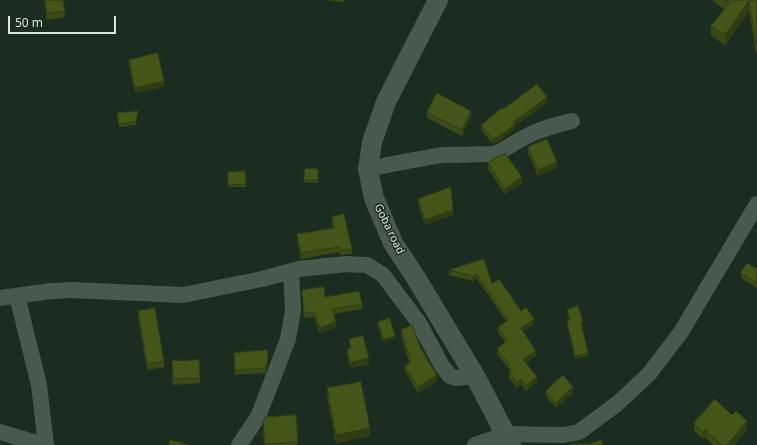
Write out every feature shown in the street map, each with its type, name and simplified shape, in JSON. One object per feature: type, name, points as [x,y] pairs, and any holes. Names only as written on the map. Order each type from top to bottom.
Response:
[{"type":"street","name":"Goba road","points":[[438,0],[386,102],[372,142],[368,169],[374,198],[393,243],[416,278],[475,376],[509,440]]},
{"type":"street","points":[[368,169],[442,155],[494,154],[543,128],[572,121]]},
{"type":"street","points":[[563,445],[618,403],[649,374],[681,332],[757,204]]},
{"type":"street","points":[[0,298],[51,291],[73,290],[183,295],[262,279],[299,269],[346,264],[367,265],[383,275],[419,322],[442,366],[450,376],[456,378],[475,376]]},
{"type":"street","points":[[239,445],[258,417],[288,339],[293,310],[291,271]]},
{"type":"street","points":[[0,432],[44,445],[39,385],[17,296]]},
{"type":"street","points":[[475,445],[579,432]]},
{"type":"building","points":[[45,0],[63,0],[65,11],[47,13]]},
{"type":"building","points":[[725,0],[757,0],[757,43],[749,1],[725,35],[711,26],[729,3]]},
{"type":"building","points":[[158,53],[164,81],[135,88],[129,60]]},
{"type":"building","points":[[537,84],[547,97],[513,122],[515,124],[501,135],[493,139],[481,125],[502,108],[503,109]]},
{"type":"building","points":[[437,93],[471,111],[462,130],[427,112]]},
{"type":"building","points":[[138,111],[136,122],[119,124],[117,113]]},
{"type":"building","points":[[547,139],[557,162],[538,170],[528,147]]},
{"type":"building","points":[[506,154],[522,177],[505,189],[488,163],[495,158]]},
{"type":"building","points":[[305,168],[318,169],[318,180],[304,180]]},
{"type":"building","points":[[245,171],[246,184],[228,185],[228,172]]},
{"type":"building","points":[[451,187],[453,210],[425,220],[418,199]]},
{"type":"building","points":[[344,214],[352,249],[340,250],[339,247],[301,253],[297,234],[334,228],[332,217]]},
{"type":"building","points":[[484,259],[492,284],[499,279],[521,311],[526,307],[534,319],[521,328],[536,351],[523,359],[537,377],[526,386],[521,379],[517,383],[509,373],[513,370],[497,349],[507,340],[498,327],[508,320],[477,274],[472,276],[449,270]]},
{"type":"building","points":[[747,263],[757,269],[757,283],[741,273]]},
{"type":"building","points":[[324,287],[325,297],[359,291],[362,304],[332,309],[336,322],[320,328],[314,312],[304,313],[302,290]]},
{"type":"building","points":[[578,306],[583,322],[581,322],[588,353],[575,356],[567,321],[570,319],[567,310]]},
{"type":"building","points":[[155,308],[164,361],[147,364],[138,311]]},
{"type":"building","points":[[390,318],[395,336],[383,339],[378,322]]},
{"type":"building","points":[[412,325],[421,349],[437,375],[418,387],[405,366],[411,362],[401,330]]},
{"type":"building","points":[[363,336],[369,358],[350,363],[347,349],[351,348],[349,339]]},
{"type":"building","points":[[267,350],[268,360],[265,368],[235,370],[234,353]]},
{"type":"building","points":[[199,360],[200,378],[173,379],[172,361]]},
{"type":"building","points":[[563,375],[573,387],[556,403],[546,391]]},
{"type":"building","points":[[361,382],[370,428],[336,435],[327,388]]},
{"type":"building","points":[[715,399],[732,415],[736,411],[747,421],[727,445],[722,445],[705,430],[703,432],[694,423]]},
{"type":"building","points":[[296,415],[298,442],[265,444],[263,421],[266,417]]},
{"type":"building","points":[[170,440],[190,445],[169,445]]},
{"type":"building","points":[[601,440],[603,445],[572,445],[589,444]]}]
